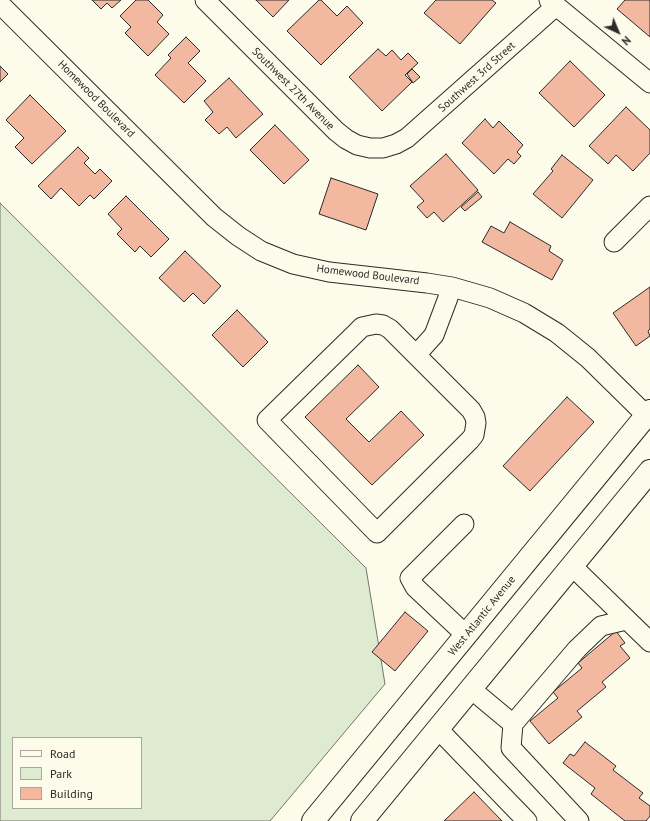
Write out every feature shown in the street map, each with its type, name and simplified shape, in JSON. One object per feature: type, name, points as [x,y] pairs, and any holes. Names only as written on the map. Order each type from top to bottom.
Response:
[{"type":"main road","name":"West Atlantic Avenue","points":[[313,821],[466,634],[649,415]]},
{"type":"main road","points":[[362,821],[650,471]]},
{"type":"street","name":"Southwest 27th Avenue","points":[[205,0],[336,131],[346,139],[357,145],[370,148],[383,148],[396,144]]},
{"type":"street","name":"Southwest 3rd Street","points":[[396,144],[407,138],[552,3]]},
{"type":"street","points":[[552,3],[650,83]]},
{"type":"street","name":"Homewood Boulevard","points":[[0,4],[214,217],[238,236],[261,250],[293,264],[329,272],[452,287],[490,298],[524,313],[557,333],[588,358],[649,415]]},
{"type":"street","points":[[614,242],[650,206]]},
{"type":"street","points":[[416,355],[434,336],[452,287]]},
{"type":"street","points":[[376,324],[384,325],[390,328],[416,355],[473,412],[476,417],[476,429],[470,440],[377,533],[267,420],[362,327],[376,324]]},
{"type":"street","points":[[464,524],[410,578],[415,586],[466,634]]},
{"type":"street","points":[[572,566],[650,642]]},
{"type":"street","points":[[579,821],[510,748],[513,724],[577,649],[601,626],[626,620]]},
{"type":"street","points":[[471,689],[513,724]]},
{"type":"street","points":[[438,729],[527,821]]},
{"type":"green space","points":[[0,203],[366,568],[385,684],[270,821],[0,821]]},
{"type":"building","points":[[92,0],[121,0],[112,8],[107,3],[101,9]]},
{"type":"building","points":[[136,0],[148,0],[163,15],[157,22],[169,34],[148,56],[125,33],[131,27],[120,16]]},
{"type":"building","points":[[256,0],[289,0],[273,17]]},
{"type":"building","points":[[319,0],[321,0],[337,16],[347,6],[363,23],[321,65],[287,31]]},
{"type":"building","points":[[436,0],[492,0],[496,3],[460,44],[424,13]]},
{"type":"building","points":[[625,0],[650,0],[650,37],[617,9]]},
{"type":"building","points":[[186,37],[200,51],[188,63],[206,81],[184,103],[155,75],[171,58],[168,55]]},
{"type":"building","points":[[378,49],[386,56],[392,50],[401,60],[408,53],[418,63],[405,75],[412,82],[382,111],[349,77]]},
{"type":"building","points":[[570,61],[605,95],[574,127],[539,93]]},
{"type":"building","points":[[0,66],[8,74],[0,82]]},
{"type":"building","points":[[412,69],[420,77],[413,83],[407,74]]},
{"type":"building","points":[[229,78],[263,114],[236,138],[227,127],[219,134],[205,120],[213,112],[204,101]]},
{"type":"building","points":[[30,95],[66,131],[32,164],[15,147],[24,138],[6,120]]},
{"type":"building","points":[[626,107],[650,130],[650,153],[633,171],[616,155],[608,164],[589,146]]},
{"type":"building","points":[[485,119],[493,128],[499,121],[523,145],[517,152],[521,156],[514,164],[508,159],[494,174],[462,143]]},
{"type":"building","points":[[275,125],[309,160],[284,184],[250,150]]},
{"type":"building","points":[[78,147],[89,158],[84,163],[95,174],[100,169],[112,181],[94,199],[90,195],[79,206],[61,188],[51,199],[38,186]]},
{"type":"building","points":[[446,154],[478,190],[443,222],[434,212],[427,218],[417,207],[424,201],[410,186]]},
{"type":"building","points":[[562,155],[593,180],[562,218],[533,194],[553,171],[551,169]]},
{"type":"building","points":[[331,178],[378,194],[366,230],[319,214]]},
{"type":"building","points":[[478,192],[482,197],[465,211],[461,207]]},
{"type":"building","points":[[126,196],[169,239],[151,257],[140,246],[135,252],[117,234],[122,229],[108,214]]},
{"type":"building","points":[[510,222],[551,246],[549,251],[563,260],[552,280],[482,242],[491,226],[504,233]]},
{"type":"building","points":[[185,251],[221,286],[204,304],[193,293],[184,302],[159,278]]},
{"type":"building","points":[[650,287],[650,329],[648,331],[650,336],[636,346],[613,313]]},
{"type":"building","points":[[237,310],[268,342],[243,367],[212,335]]},
{"type":"building","points":[[358,365],[379,387],[346,419],[369,442],[401,411],[424,435],[372,485],[305,417]]},
{"type":"building","points":[[567,397],[594,422],[530,491],[503,466]]},
{"type":"building","points":[[405,612],[428,631],[395,671],[372,652]]},
{"type":"building","points":[[616,631],[625,643],[620,646],[630,658],[602,682],[606,687],[577,711],[582,717],[549,744],[530,721],[558,698],[553,692],[582,668],[578,663]]},
{"type":"building","points":[[585,742],[616,766],[613,770],[643,793],[639,798],[650,806],[650,816],[646,821],[625,821],[591,794],[595,788],[563,763],[570,754],[574,756]]},
{"type":"building","points":[[474,792],[502,821],[444,821]]}]
